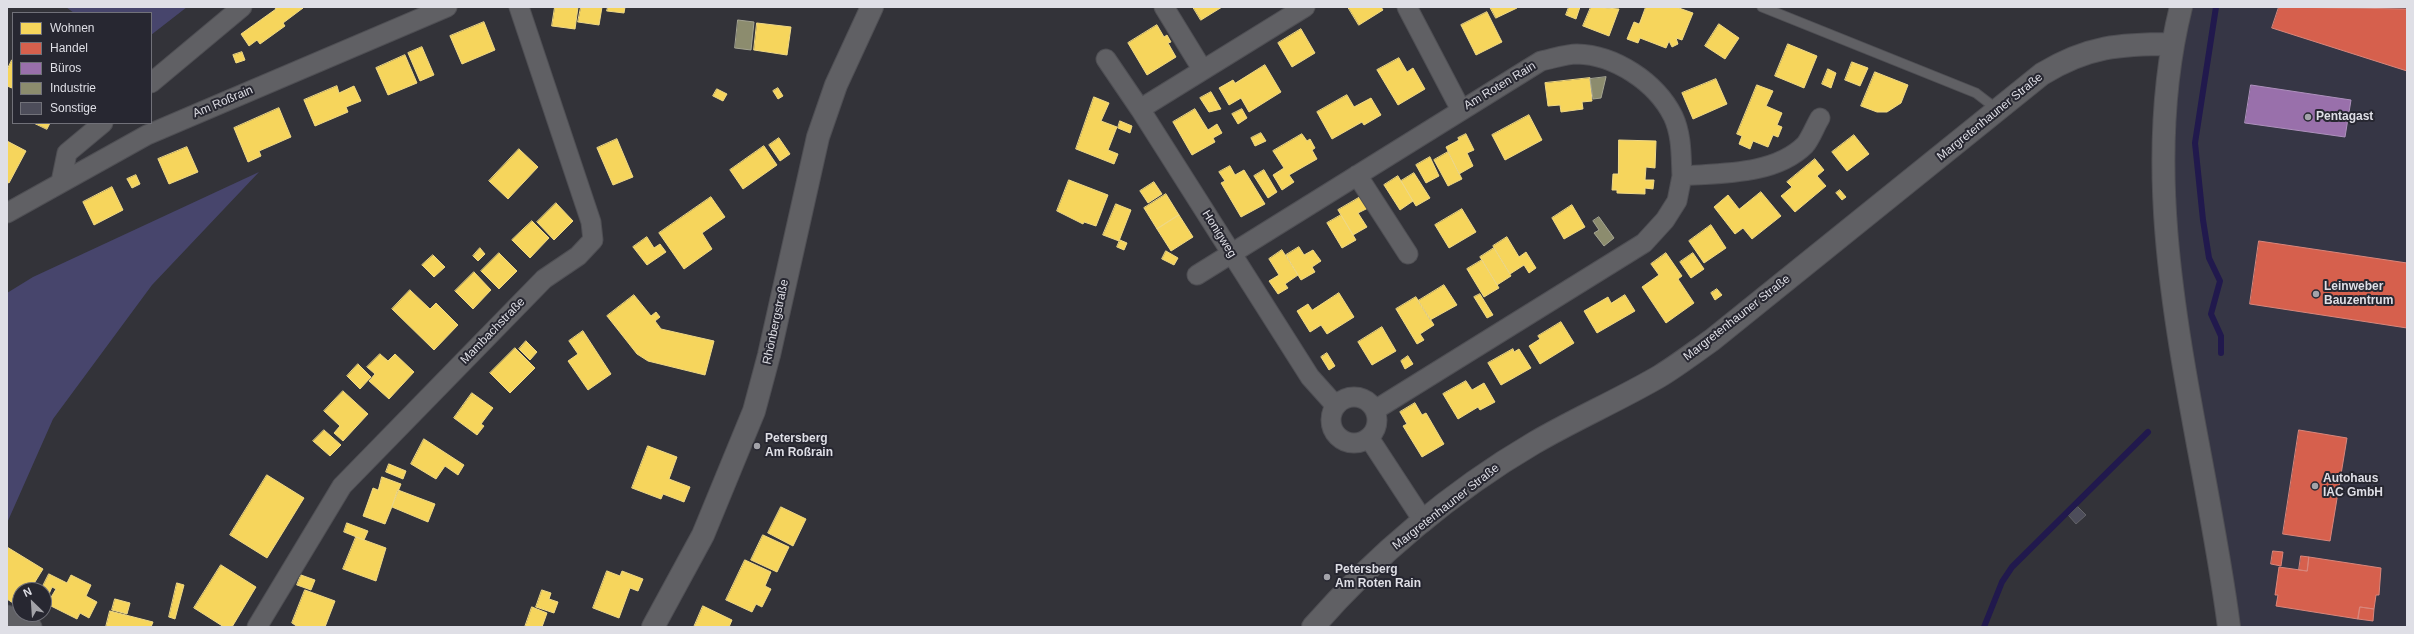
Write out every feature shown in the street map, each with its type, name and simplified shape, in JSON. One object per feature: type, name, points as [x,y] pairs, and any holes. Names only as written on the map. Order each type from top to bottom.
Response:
[{"type":"street","points":[[152,82],[242,7]]},
{"type":"street","name":"Am Roßrain","points":[[7,213],[60,182],[147,135],[447,7]]},
{"type":"street","name":"Mambachstraße","points":[[257,627],[342,486],[544,280],[578,256],[593,240],[591,222],[519,7]]},
{"type":"street","name":"Rhönbergstraße","points":[[653,627],[703,536],[754,411],[769,355],[818,137],[836,85],[872,7]]},
{"type":"street","points":[[1164,7],[1202,69]]},
{"type":"street","points":[[1140,108],[1305,7]]},
{"type":"street","points":[[1407,7],[1461,110]]},
{"type":"street","points":[[2181,7],[2172,44],[2165,119],[2165,210],[2178,318],[2216,538],[2229,627]]},
{"type":"street","name":"Margretenhauner Straße","points":[[1313,627],[1360,578],[1424,522],[1467,488],[1523,450],[1660,376],[1712,340],[2042,74],[2078,55],[2127,44],[2172,44]]},
{"type":"street","name":"Am Roten Rain","points":[[1197,275],[1230,253],[1541,61],[1576,54],[1596,57],[1612,62],[1649,83],[1673,116],[1681,143],[1682,176],[1677,201],[1665,220],[1644,243],[1374,410]]},
{"type":"street","name":"Honigweg","points":[[1106,59],[1140,108],[1230,253],[1310,377],[1336,406]]},
{"type":"street","points":[[1682,176],[1733,172],[1774,163],[1796,152],[1806,144],[1820,118]]},
{"type":"street","points":[[60,182],[67,153],[102,124]]},
{"type":"street","points":[[1357,175],[1408,254]]},
{"type":"street","points":[[1352,398],[1361,399],[1369,403],[1374,410],[1377,425],[1369,438],[1361,442],[1351,443],[1342,440],[1335,433],[1331,424],[1332,415],[1336,406],[1343,400],[1352,398]]},
{"type":"street","points":[[1369,438],[1424,522]]},
{"type":"street","points":[[7,615],[32,627]]},
{"type":"lane","points":[[1762,7],[1976,93],[1998,110]]},
{"type":"shaded area","points":[[66,7],[187,7],[152,34],[152,12],[73,12]]},
{"type":"shaded area","points":[[2192,7],[2407,7],[2407,627],[2240,627],[2185,315],[2173,206],[2172,115],[2181,53]]},
{"type":"shaded area","points":[[259,172],[152,285],[53,419],[7,523],[7,293],[33,277]]},
{"type":"building: Wohnen","points":[[274,7],[303,8],[283,23],[285,26],[260,44],[257,40],[249,46],[241,34],[276,9]]},
{"type":"building: Wohnen","points":[[555,7],[578,7],[575,29],[552,26]]},
{"type":"building: Wohnen","points":[[581,7],[602,7],[599,25],[578,22]]},
{"type":"building: Wohnen","points":[[608,7],[625,7],[624,13],[607,11]]},
{"type":"building: Wohnen","points":[[1193,7],[1222,7],[1201,20]]},
{"type":"building: Wohnen","points":[[1348,7],[1381,7],[1383,10],[1359,25]]},
{"type":"building: Wohnen","points":[[1490,7],[1516,7],[1517,8],[1496,18]]},
{"type":"building: Wohnen","points":[[1569,7],[1580,7],[1576,19],[1566,15]]},
{"type":"building: Wohnen","points":[[1591,7],[1619,9],[1609,36],[1583,26]]},
{"type":"building: Wohnen","points":[[1646,7],[1676,7],[1693,13],[1682,40],[1676,38],[1678,44],[1672,47],[1669,41],[1666,48],[1640,38],[1638,43],[1627,39],[1634,22],[1639,24]]},
{"type":"building: Wohnen","points":[[1487,12],[1502,42],[1476,55],[1461,25]]},
{"type":"building: Wohnen","points":[[484,22],[495,50],[462,64],[450,36]]},
{"type":"building: Wohnen","points":[[757,23],[791,27],[787,55],[754,50]]},
{"type":"building: Wohnen","points":[[1719,24],[1739,38],[1725,59],[1705,46]]},
{"type":"building: Wohnen","points":[[1157,25],[1164,37],[1167,35],[1171,42],[1168,43],[1176,57],[1147,75],[1128,43]]},
{"type":"building: Wohnen","points":[[1301,29],[1315,53],[1292,67],[1278,43]]},
{"type":"building: Wohnen","points":[[1788,44],[1817,56],[1804,88],[1775,76]]},
{"type":"building: Wohnen","points":[[422,47],[434,75],[420,81],[408,53]]},
{"type":"building: Wohnen","points":[[242,52],[245,60],[236,63],[233,55]]},
{"type":"building: Wohnen","points":[[405,55],[417,83],[388,95],[376,68]]},
{"type":"building: Wohnen","points":[[1399,58],[1407,72],[1413,68],[1425,89],[1398,105],[1377,70]]},
{"type":"building: Wohnen","points":[[12,60],[12,88],[7,86],[7,70]]},
{"type":"building: Wohnen","points":[[1852,62],[1868,68],[1860,86],[1845,80]]},
{"type":"building: Wohnen","points":[[1265,65],[1281,92],[1249,112],[1241,98],[1229,105],[1219,88],[1233,80],[1235,83]]},
{"type":"building: Wohnen","points":[[1828,69],[1836,73],[1831,88],[1822,84]]},
{"type":"building: Wohnen","points":[[1875,72],[1908,85],[1901,103],[1887,112],[1877,112],[1861,106]]},
{"type":"building: Wohnen","points":[[1590,78],[1592,101],[1582,102],[1583,109],[1561,112],[1560,105],[1548,106],[1545,83]]},
{"type":"building: Wohnen","points":[[1716,79],[1727,104],[1693,119],[1682,93]]},
{"type":"building: Wohnen","points":[[1757,85],[1773,91],[1766,106],[1782,113],[1777,125],[1782,127],[1778,137],[1773,135],[1768,147],[1753,141],[1750,149],[1739,144],[1742,136],[1737,134]]},
{"type":"building: Wohnen","points":[[337,86],[339,93],[354,86],[361,101],[346,107],[348,112],[315,126],[304,100]]},
{"type":"building: Wohnen","points":[[778,88],[783,96],[778,99],[773,91]]},
{"type":"building: Wohnen","points":[[717,89],[727,94],[723,101],[713,96]]},
{"type":"building: Wohnen","points":[[1211,92],[1221,109],[1209,112],[1200,98]]},
{"type":"building: Wohnen","points":[[1347,95],[1354,107],[1371,98],[1381,115],[1364,125],[1362,122],[1332,139],[1317,112]]},
{"type":"building: Wohnen","points":[[1094,97],[1109,103],[1101,121],[1117,127],[1108,150],[1118,154],[1114,164],[1076,149]]},
{"type":"building: Wohnen","points":[[279,108],[291,137],[259,151],[261,156],[248,162],[234,128]]},
{"type":"building: Wohnen","points":[[1195,109],[1208,130],[1217,124],[1222,133],[1213,138],[1215,142],[1192,155],[1173,122]]},
{"type":"building: Wohnen","points":[[1242,109],[1247,118],[1238,124],[1232,114]]},
{"type":"building: Wohnen","points":[[1529,115],[1542,140],[1505,160],[1492,135]]},
{"type":"building: Wohnen","points":[[1120,121],[1132,126],[1130,133],[1118,128]]},
{"type":"building: Wohnen","points":[[36,124],[50,124],[47,129]]},
{"type":"building: Wohnen","points":[[1261,133],[1266,141],[1255,146],[1251,138]]},
{"type":"building: Wohnen","points":[[1302,134],[1307,141],[1310,139],[1315,148],[1312,150],[1317,159],[1289,175],[1294,182],[1282,190],[1273,175],[1284,168],[1273,151]]},
{"type":"building: Wohnen","points":[[1466,134],[1474,150],[1467,153],[1473,166],[1459,174],[1446,147],[1459,140],[1458,138]]},
{"type":"building: Wohnen","points":[[1854,135],[1869,154],[1847,171],[1832,152]]},
{"type":"building: Wohnen","points":[[779,138],[790,154],[780,161],[769,145]]},
{"type":"building: Wohnen","points":[[617,139],[633,177],[613,185],[597,148]]},
{"type":"building: Wohnen","points":[[1619,140],[1656,141],[1655,168],[1646,167],[1645,180],[1654,180],[1653,189],[1645,188],[1645,194],[1617,193],[1617,190],[1612,190],[1613,174],[1618,174]]},
{"type":"building: Wohnen","points":[[7,141],[26,151],[9,183],[7,182]]},
{"type":"building: Wohnen","points":[[764,146],[777,165],[743,189],[730,170]]},
{"type":"building: Wohnen","points":[[187,147],[198,172],[169,184],[158,159]]},
{"type":"building: Wohnen","points":[[519,149],[538,167],[508,199],[489,181]]},
{"type":"building: Wohnen","points":[[1448,152],[1462,179],[1448,186],[1434,160]]},
{"type":"building: Wohnen","points":[[1430,157],[1439,176],[1426,183],[1416,165]]},
{"type":"building: Wohnen","points":[[1815,159],[1824,170],[1817,176],[1826,186],[1795,212],[1781,196],[1792,187],[1787,182]]},
{"type":"building: Wohnen","points":[[1230,166],[1235,175],[1244,170],[1265,204],[1241,217],[1221,183],[1225,181],[1219,172]]},
{"type":"building: Wohnen","points":[[1264,170],[1277,192],[1268,198],[1254,176]]},
{"type":"building: Wohnen","points":[[1414,173],[1430,198],[1416,206],[1401,181]]},
{"type":"building: Wohnen","points":[[136,175],[140,184],[132,188],[127,179]]},
{"type":"building: Wohnen","points":[[1398,176],[1413,201],[1400,210],[1384,185]]},
{"type":"building: Wohnen","points":[[1069,180],[1108,195],[1096,226],[1084,222],[1083,224],[1057,211]]},
{"type":"building: Wohnen","points":[[1154,182],[1162,194],[1148,203],[1140,191]]},
{"type":"building: Wohnen","points":[[112,187],[123,210],[94,225],[83,202]]},
{"type":"building: Wohnen","points":[[1840,190],[1846,197],[1842,200],[1836,193]]},
{"type":"building: Wohnen","points":[[1761,192],[1781,216],[1752,239],[1743,228],[1735,234],[1714,207],[1728,195],[1739,209]]},
{"type":"building: Wohnen","points":[[1166,194],[1179,215],[1157,229],[1144,208]]},
{"type":"building: Wohnen","points":[[1362,196],[1368,208],[1358,213],[1367,227],[1353,235],[1338,210]]},
{"type":"building: Wohnen","points":[[711,197],[725,217],[702,233],[712,249],[684,269],[659,233]]},
{"type":"building: Wohnen","points":[[556,203],[573,221],[554,240],[537,222]]},
{"type":"building: Wohnen","points":[[1116,204],[1131,210],[1119,241],[1103,235]]},
{"type":"building: Wohnen","points":[[1572,205],[1585,227],[1564,239],[1552,218]]},
{"type":"building: Wohnen","points":[[1462,209],[1476,232],[1449,248],[1435,225]]},
{"type":"building: Wohnen","points":[[1179,215],[1193,237],[1171,251],[1157,229]]},
{"type":"building: Wohnen","points":[[1341,215],[1356,240],[1342,248],[1327,223]]},
{"type":"building: Wohnen","points":[[532,221],[549,238],[530,258],[512,240]]},
{"type":"building: Wohnen","points":[[1711,225],[1726,248],[1704,263],[1689,241]]},
{"type":"building: Wohnen","points":[[647,237],[654,248],[660,244],[666,252],[647,265],[633,247]]},
{"type":"building: Wohnen","points":[[1507,237],[1519,257],[1526,252],[1536,268],[1529,273],[1524,265],[1510,274],[1493,246]]},
{"type":"building: Wohnen","points":[[1120,240],[1127,243],[1124,250],[1117,247]]},
{"type":"building: Wohnen","points":[[1299,247],[1304,255],[1313,250],[1321,261],[1312,267],[1315,272],[1301,280],[1286,255]]},
{"type":"building: Wohnen","points":[[480,248],[485,254],[478,261],[473,256]]},
{"type":"building: Wohnen","points":[[1494,248],[1511,276],[1497,285],[1480,257]]},
{"type":"building: Wohnen","points":[[1282,250],[1298,275],[1285,284],[1288,288],[1278,294],[1269,281],[1279,275],[1269,259]]},
{"type":"building: Wohnen","points":[[1166,251],[1178,258],[1174,265],[1162,259]]},
{"type":"building: Wohnen","points":[[499,253],[517,271],[499,289],[481,271]]},
{"type":"building: Wohnen","points":[[1666,253],[1682,276],[1678,279],[1694,303],[1666,323],[1642,287],[1659,275],[1651,264]]},
{"type":"building: Wohnen","points":[[1693,253],[1704,269],[1691,278],[1680,262]]},
{"type":"building: Wohnen","points":[[433,255],[445,267],[434,277],[422,265]]},
{"type":"building: Wohnen","points":[[1482,260],[1499,288],[1484,297],[1467,269]]},
{"type":"building: Wohnen","points":[[474,272],[491,290],[473,309],[455,291]]},
{"type":"building: Wohnen","points":[[1444,285],[1457,305],[1430,320],[1418,301]]},
{"type":"building: Wohnen","points":[[1717,289],[1722,295],[1715,300],[1711,293]]},
{"type":"building: Wohnen","points":[[410,290],[430,309],[436,303],[458,325],[434,350],[392,309]]},
{"type":"building: Wohnen","points":[[1339,293],[1354,317],[1327,334],[1321,325],[1310,332],[1297,311],[1308,304],[1312,310]]},
{"type":"building: Wohnen","points":[[1480,294],[1493,315],[1487,318],[1474,297]]},
{"type":"building: Wohnen","points":[[634,295],[651,316],[656,312],[660,317],[655,321],[661,329],[714,341],[705,375],[648,361],[637,354],[607,316]]},
{"type":"building: Wohnen","points":[[1625,295],[1635,311],[1597,333],[1584,311],[1608,297],[1611,303]]},
{"type":"building: Wohnen","points":[[1416,297],[1434,325],[1420,334],[1424,340],[1417,344],[1396,309]]},
{"type":"building: Wohnen","points":[[1561,322],[1574,343],[1540,364],[1529,346],[1540,339],[1538,336]]},
{"type":"building: Wohnen","points":[[1382,327],[1396,351],[1372,365],[1358,342]]},
{"type":"building: Wohnen","points":[[583,331],[611,374],[588,390],[568,361],[578,354],[569,341]]},
{"type":"building: Wohnen","points":[[526,341],[537,352],[530,360],[519,349]]},
{"type":"building: Wohnen","points":[[515,348],[535,368],[510,393],[490,373]]},
{"type":"building: Wohnen","points":[[1513,349],[1514,352],[1519,349],[1531,368],[1501,385],[1488,363]]},
{"type":"building: Wohnen","points":[[1327,353],[1335,366],[1329,370],[1321,357]]},
{"type":"building: Wohnen","points":[[380,354],[388,361],[395,354],[414,372],[389,399],[369,381],[375,374],[367,367]]},
{"type":"building: Wohnen","points":[[1408,356],[1413,364],[1405,369],[1401,361]]},
{"type":"building: Wohnen","points":[[358,364],[371,377],[360,389],[347,376]]},
{"type":"building: Wohnen","points":[[1466,381],[1472,390],[1484,383],[1495,402],[1480,410],[1478,407],[1458,419],[1443,394]]},
{"type":"building: Wohnen","points":[[343,391],[368,414],[343,441],[334,433],[340,426],[324,411]]},
{"type":"building: Wohnen","points":[[472,393],[493,408],[481,424],[484,426],[477,435],[454,418]]},
{"type":"building: Wohnen","points":[[1415,403],[1422,415],[1426,413],[1444,444],[1422,457],[1403,426],[1407,424],[1400,412]]},
{"type":"building: Wohnen","points":[[324,430],[341,445],[330,456],[313,441]]},
{"type":"building: Wohnen","points":[[424,439],[464,465],[458,475],[445,466],[436,479],[411,464]]},
{"type":"building: Wohnen","points":[[648,446],[677,457],[669,479],[690,487],[684,502],[663,494],[661,499],[632,488]]},
{"type":"building: Wohnen","points":[[389,464],[406,471],[403,479],[386,472]]},
{"type":"building: Wohnen","points":[[267,475],[304,498],[267,558],[230,535]]},
{"type":"building: Wohnen","points":[[382,477],[401,484],[385,524],[363,516],[373,488],[378,490]]},
{"type":"building: Wohnen","points":[[398,490],[435,504],[428,522],[392,507]]},
{"type":"building: Wohnen","points":[[781,507],[806,519],[793,546],[768,533]]},
{"type":"building: Wohnen","points":[[347,523],[368,531],[364,540],[344,532]]},
{"type":"building: Wohnen","points":[[763,535],[789,547],[777,572],[751,560]]},
{"type":"building: Wohnen","points":[[356,537],[386,548],[376,581],[343,569]]},
{"type":"building: Wohnen","points":[[7,547],[43,569],[35,582],[12,582],[12,602],[7,599]]},
{"type":"building: Wohnen","points":[[745,560],[771,572],[765,586],[771,589],[762,607],[756,604],[752,612],[726,600]]},
{"type":"building: Wohnen","points":[[221,565],[256,587],[232,627],[224,627],[194,608]]},
{"type":"building: Wohnen","points":[[607,571],[620,576],[622,571],[643,579],[638,591],[630,588],[619,618],[593,608]]},
{"type":"building: Wohnen","points":[[49,574],[67,583],[71,575],[91,585],[86,596],[97,602],[89,618],[80,613],[77,619],[52,606],[52,596],[56,589],[52,587],[52,582],[45,582]]},
{"type":"building: Wohnen","points":[[301,575],[315,580],[311,590],[297,585]]},
{"type":"building: Wohnen","points":[[177,583],[184,585],[175,619],[169,617]]},
{"type":"building: Wohnen","points":[[305,590],[335,601],[325,627],[298,627],[292,623]]},
{"type":"building: Wohnen","points":[[542,590],[551,593],[549,599],[558,602],[554,613],[536,607]]},
{"type":"building: Wohnen","points":[[115,599],[130,603],[127,614],[112,610]]},
{"type":"building: Wohnen","points":[[703,606],[732,620],[729,627],[694,627]]},
{"type":"building: Wohnen","points":[[532,607],[547,613],[542,627],[525,627]]},
{"type":"building: Wohnen","points":[[110,611],[153,622],[151,627],[106,627]]},
{"type":"building: Handel","points":[[2279,7],[2407,9],[2407,71],[2272,28]]},
{"type":"building: Handel","points":[[2259,241],[2407,263],[2407,328],[2250,304]]},
{"type":"building: Handel","name":"Autohaus IAC GmbH","points":[[2299,430],[2347,438],[2330,541],[2283,534]]},
{"type":"building: Handel","points":[[2273,551],[2283,552],[2281,566],[2271,564]]},
{"type":"building: Handel","points":[[2301,556],[2309,557],[2307,571],[2299,570]]},
{"type":"building: Handel","points":[[2309,557],[2381,568],[2379,595],[2376,595],[2374,609],[2360,607],[2358,619],[2276,606],[2278,595],[2275,595],[2279,567],[2307,571]]},
{"type":"building: Handel","points":[[2360,607],[2374,609],[2373,621],[2358,619]]},
{"type":"building: Büros","points":[[2251,85],[2351,100],[2345,137],[2245,123]]},
{"type":"building: Industrie","points":[[738,20],[754,22],[751,50],[735,48]]},
{"type":"building: Industrie","points":[[1606,77],[1601,98],[1593,99],[1590,79]]},
{"type":"building: Industrie","points":[[1599,217],[1614,238],[1604,246],[1594,233],[1599,230],[1593,221]]},
{"type":"building: Sonstige","points":[[2078,507],[2086,515],[2076,524],[2069,516]]},
{"type":"waterway","points":[[2216,7],[2195,143],[2203,220],[2209,258],[2220,281],[2211,314],[2221,336],[2221,353]]},
{"type":"waterway","points":[[1984,627],[2002,582],[2012,567],[2148,432]]},
{"type":"place","name":"Pentagast","points":[[2308,117]]},
{"type":"place","name":"Leinweber Bauzentrum","points":[[2316,294]]},
{"type":"place","name":"Petersberg Am Roßrain","points":[[757,446]]},
{"type":"place","name":"Autohaus IAC GmbH","points":[[2315,486]]},
{"type":"place","name":"Petersberg Am Roten Rain","points":[[1327,577]]}]
